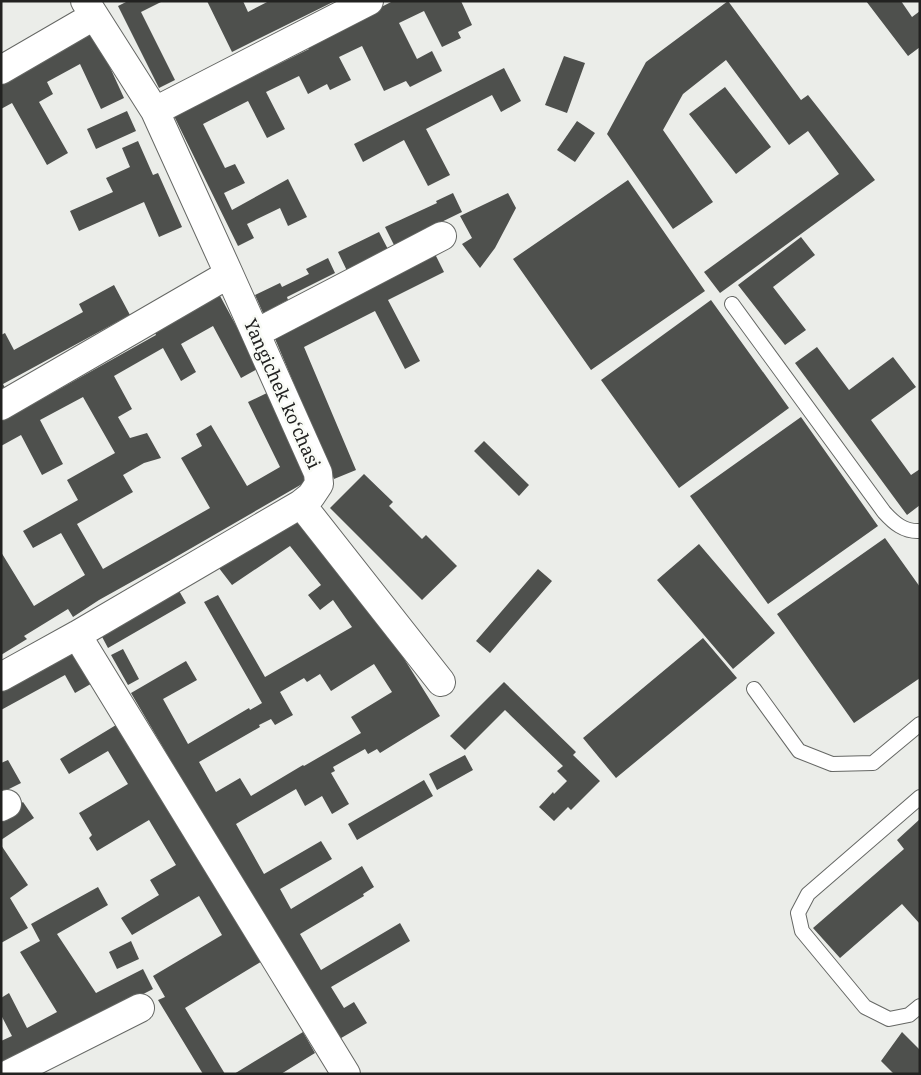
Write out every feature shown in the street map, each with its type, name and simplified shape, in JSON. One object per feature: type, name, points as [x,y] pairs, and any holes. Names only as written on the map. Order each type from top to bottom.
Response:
[{"type":"street","points":[[155,111],[369,1]]},
{"type":"street","points":[[1,70],[89,9]]},
{"type":"street","name":"Yangichek koʻchasi","points":[[1,676],[77,635],[301,504],[311,496],[319,484],[318,472],[155,111],[89,9]]},
{"type":"street","points":[[256,333],[442,236]]},
{"type":"street","points":[[1,406],[229,274]]},
{"type":"street","points":[[301,504],[441,682]]},
{"type":"street","points":[[77,635],[346,1074]]},
{"type":"street","points":[[9,1074],[140,1008]]},
{"type":"lane","points":[[732,304],[884,512],[897,525],[912,531],[920,531]]},
{"type":"lane","points":[[754,689],[799,751],[832,764],[873,763],[920,724]]},
{"type":"lane","points":[[920,797],[808,894],[798,913],[802,931],[865,1007],[888,1019],[909,1015],[920,1006]]},
{"type":"building","points":[[128,1],[163,1],[141,12],[175,80],[159,88],[118,6]]},
{"type":"building","points":[[207,1],[243,1],[248,12],[269,1],[335,1],[232,52]]},
{"type":"building","points":[[393,1],[461,1],[472,25],[458,32],[461,38],[442,47],[424,11],[399,23],[417,59],[432,51],[442,71],[410,87],[406,81],[384,91],[362,46],[339,57],[351,80],[330,90],[327,84],[308,94],[299,76],[266,92],[285,129],[267,138],[248,101],[203,124],[225,168],[235,164],[245,183],[224,193],[232,210],[288,179],[307,217],[288,226],[280,208],[247,224],[254,238],[238,246],[174,116],[309,49],[307,45]]},
{"type":"building","points":[[728,1],[801,100],[808,95],[875,180],[720,293],[704,272],[839,174],[808,131],[789,145],[726,60],[683,94],[663,130],[713,202],[673,229],[607,134],[646,62]]},
{"type":"building","points":[[866,1],[901,1],[912,17],[920,11],[920,47],[908,56]]},
{"type":"building","points":[[92,28],[124,98],[101,109],[80,64],[47,82],[53,94],[39,102],[68,153],[47,165],[12,103],[1,109],[1,80]]},
{"type":"building","points":[[564,56],[585,63],[567,113],[545,105]]},
{"type":"building","points":[[504,68],[521,101],[501,112],[492,95],[426,129],[450,175],[428,186],[404,140],[363,162],[354,144]]},
{"type":"building","points":[[725,87],[771,147],[736,174],[689,114]]},
{"type":"building","points":[[127,111],[136,131],[96,149],[87,129]]},
{"type":"building","points":[[577,121],[595,133],[575,162],[557,150]]},
{"type":"building","points":[[138,141],[153,175],[158,173],[182,227],[159,237],[144,202],[79,231],[70,211],[113,192],[106,178],[130,167],[122,148]]},
{"type":"building","points":[[628,180],[705,291],[591,370],[513,259]]},
{"type":"building","points":[[453,193],[462,212],[394,245],[385,227],[437,203],[436,201]]},
{"type":"building","points":[[508,193],[516,208],[495,248],[480,268],[462,244],[472,238],[460,216]]},
{"type":"building","points":[[379,232],[391,255],[349,275],[338,252]]},
{"type":"building","points":[[801,237],[815,255],[773,287],[806,330],[785,345],[738,285]]},
{"type":"building","points":[[433,250],[444,272],[388,300],[420,361],[405,369],[375,311],[304,347],[356,470],[334,479],[273,334]]},
{"type":"building","points":[[328,258],[335,273],[287,297],[288,300],[263,313],[255,295],[280,283],[282,287],[309,274],[306,269]]},
{"type":"building","points":[[114,285],[130,315],[3,384],[7,392],[1,395],[1,335],[5,333],[14,350],[83,312],[79,304]]},
{"type":"building","points":[[219,294],[259,368],[241,378],[213,326],[181,344],[196,372],[181,381],[163,348],[114,376],[132,409],[118,417],[130,438],[147,433],[161,458],[144,463],[123,475],[133,492],[77,524],[103,569],[210,508],[181,458],[202,446],[196,434],[211,425],[247,486],[280,467],[248,402],[269,392],[309,480],[99,600],[73,617],[68,609],[24,636],[27,639],[1,655],[1,552],[34,606],[85,575],[61,533],[33,548],[23,531],[78,500],[67,480],[115,453],[83,397],[40,420],[63,464],[42,475],[21,435],[1,446],[1,415],[29,400],[31,405],[156,335],[153,329]]},
{"type":"building","points":[[711,300],[789,408],[679,488],[601,380]]},
{"type":"building","points":[[817,347],[849,390],[893,357],[916,387],[871,420],[911,475],[920,469],[920,505],[907,515],[795,363]]},
{"type":"building","points":[[801,417],[878,526],[768,604],[690,496]]},
{"type":"building","points":[[484,441],[529,485],[519,496],[474,451]]},
{"type":"building","points":[[364,474],[393,502],[389,506],[422,539],[426,535],[457,566],[422,600],[330,508]]},
{"type":"building","points":[[295,516],[388,633],[440,716],[380,753],[377,749],[368,754],[365,749],[333,767],[335,771],[331,773],[349,804],[332,814],[322,796],[305,806],[296,789],[236,824],[264,874],[321,841],[332,859],[280,889],[291,909],[362,866],[374,887],[363,894],[364,896],[300,934],[321,970],[400,923],[410,941],[331,987],[344,1008],[354,1002],[367,1023],[336,1041],[131,693],[186,661],[197,680],[163,699],[188,744],[249,708],[250,710],[262,703],[204,602],[218,595],[265,677],[352,627],[333,600],[320,610],[308,595],[321,585],[290,546],[232,585],[215,563]],"holes":[[[374,664],[392,692],[351,717],[361,733],[251,796],[240,778],[216,792],[199,762],[260,727],[259,725],[271,719],[275,725],[293,715],[280,692],[304,678],[307,682],[320,674],[331,691]]]},
{"type":"building","points":[[885,538],[920,587],[920,678],[854,723],[777,614]]},
{"type":"building","points":[[699,544],[775,633],[733,669],[657,580]]},
{"type":"building","points":[[538,569],[552,581],[490,653],[476,641]]},
{"type":"building","points":[[178,589],[186,603],[108,648],[100,633]]},
{"type":"building","points":[[703,638],[737,678],[616,778],[583,738]]},
{"type":"building","points":[[76,645],[96,681],[75,693],[65,675],[1,710],[1,686]]},
{"type":"building","points":[[123,649],[139,679],[128,685],[111,655]]},
{"type":"building","points":[[504,682],[576,752],[573,755],[600,781],[571,810],[568,807],[554,821],[539,807],[567,781],[557,771],[563,766],[505,710],[465,750],[450,736]]},
{"type":"building","points":[[121,722],[264,960],[185,1008],[225,1074],[203,1074],[158,1000],[165,997],[153,976],[222,935],[199,896],[132,935],[121,918],[159,895],[150,880],[176,865],[149,820],[97,851],[89,838],[92,835],[79,813],[128,784],[108,751],[69,774],[60,759]]},
{"type":"building","points":[[465,755],[473,770],[437,790],[429,774]]},
{"type":"building","points":[[8,760],[21,783],[1,793],[1,763]]},
{"type":"building","points":[[424,780],[433,796],[357,840],[348,824]]},
{"type":"building","points":[[23,802],[34,818],[1,840],[1,816]]},
{"type":"building","points":[[920,819],[920,924],[902,904],[840,958],[813,928],[904,849],[897,840]]},
{"type":"building","points":[[1,845],[28,885],[10,898],[28,928],[1,943]]},
{"type":"building","points":[[98,887],[108,905],[57,934],[96,993],[143,969],[153,989],[1,1067],[1,1041],[12,1036],[1,1015],[1,998],[9,993],[27,1028],[57,1012],[20,952],[40,941],[31,924]]},
{"type":"building","points":[[131,941],[139,959],[117,969],[109,952]]},
{"type":"building","points":[[303,1032],[315,1053],[281,1074],[234,1074]]},
{"type":"building","points":[[902,1032],[920,1050],[920,1074],[894,1074],[881,1061]]}]
